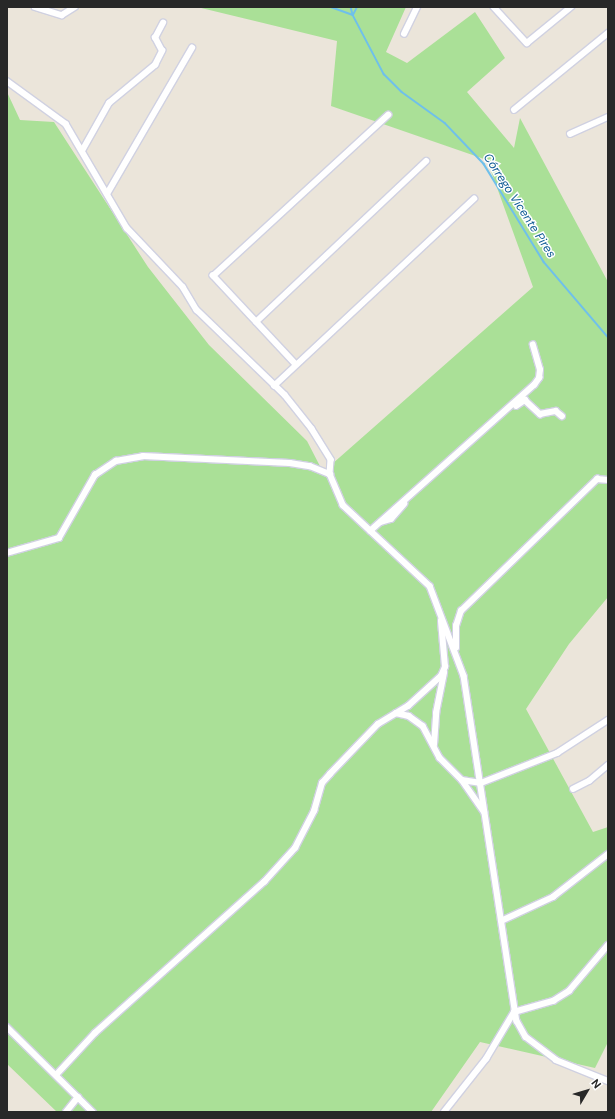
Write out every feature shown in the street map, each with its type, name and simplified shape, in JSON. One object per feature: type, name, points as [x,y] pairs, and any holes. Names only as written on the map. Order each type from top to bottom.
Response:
[{"type":"street","points":[[35,7],[62,15],[76,7]]},
{"type":"street","points":[[404,34],[417,7]]},
{"type":"street","points":[[494,7],[527,43],[571,7]]},
{"type":"street","points":[[82,151],[109,103],[155,65],[162,51],[155,38],[163,23]]},
{"type":"street","points":[[514,110],[608,33]]},
{"type":"street","points":[[107,194],[192,48]]},
{"type":"street","points":[[7,81],[66,124],[127,228],[183,287],[197,310],[285,395],[312,429],[331,460],[330,474],[342,505],[430,586],[440,618],[455,651],[464,676],[486,814],[514,1012],[526,1036],[542,1051],[556,1060],[608,1081]]},
{"type":"street","points":[[296,365],[213,276],[388,115]]},
{"type":"street","points":[[570,134],[608,117]]},
{"type":"street","points":[[256,322],[426,161]]},
{"type":"street","points":[[274,386],[474,199]]},
{"type":"street","points":[[370,531],[534,385],[539,378],[540,370],[533,345]]},
{"type":"street","points":[[380,522],[391,519],[402,505],[521,401],[529,402],[540,414],[556,411],[562,416]]},
{"type":"street","points":[[7,553],[59,538],[95,475],[116,461],[143,456],[191,460],[290,463],[310,466],[330,474]]},
{"type":"street","points":[[455,651],[456,626],[461,611],[596,479],[608,480]]},
{"type":"street","points":[[434,746],[436,713],[445,667],[440,618]]},
{"type":"street","points":[[56,1075],[95,1033],[264,882],[276,866],[290,855],[314,811],[322,783],[378,724],[396,713],[428,689],[441,676],[445,667]]},
{"type":"street","points":[[396,713],[416,719],[440,758],[462,780],[486,814]]},
{"type":"street","points":[[462,780],[481,783],[557,753],[608,720]]},
{"type":"street","points":[[573,789],[589,781],[608,765]]},
{"type":"street","points":[[501,921],[553,897],[608,854]]},
{"type":"street","points":[[444,1112],[486,1059],[514,1012],[553,1001],[568,991],[608,945]]},
{"type":"street","points":[[7,1027],[93,1112]]},
{"type":"street","points":[[66,1112],[78,1097]]},
{"type":"green space","points":[[197,7],[406,7],[386,52],[407,63],[475,12],[505,58],[467,92],[514,148],[520,118],[608,282],[608,597],[569,644],[526,709],[593,832],[608,827],[608,1042],[595,1068],[480,1042],[431,1112],[57,1112],[7,1064],[7,92],[20,120],[54,122],[148,267],[209,345],[307,441],[323,472],[533,287],[487,160],[331,106],[337,41]]},
{"type":"waterway","name":"Córrego Vicente Pires","points":[[331,7],[353,15],[384,74],[402,92],[445,123],[484,164],[544,262],[608,337]]},
{"type":"waterway","name":"Córrego Vicente Pires","points":[[351,7],[353,15]]},
{"type":"waterway","points":[[353,15],[357,7]]}]
